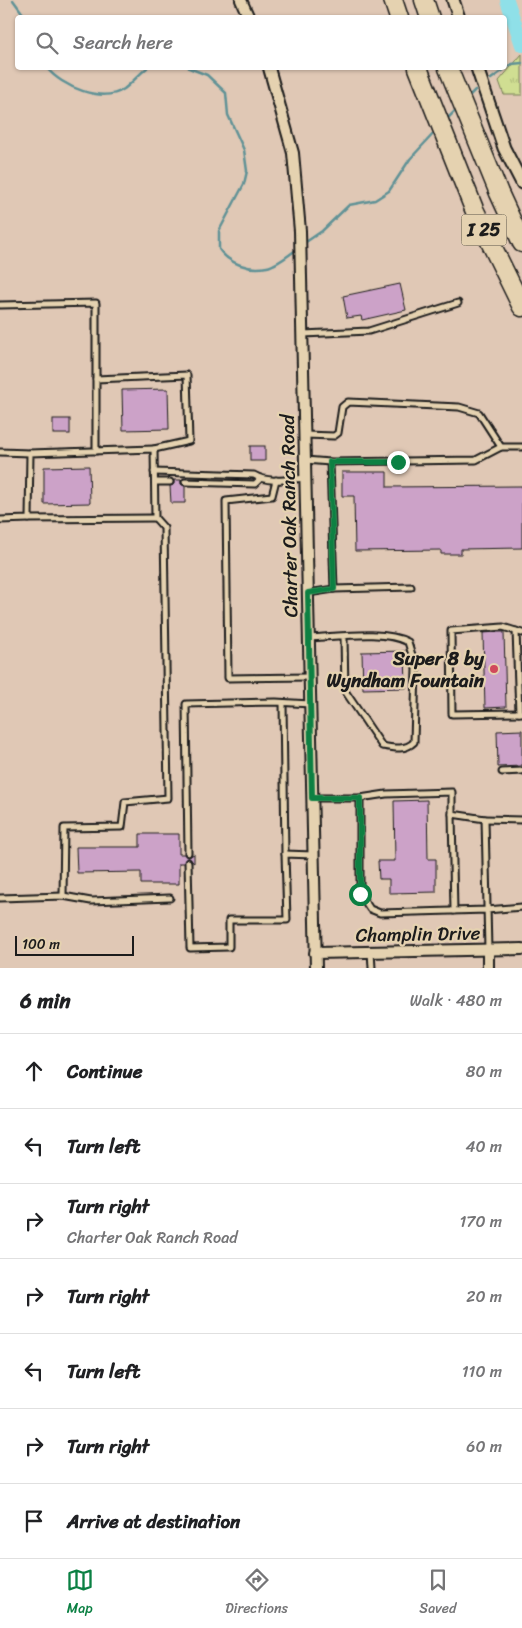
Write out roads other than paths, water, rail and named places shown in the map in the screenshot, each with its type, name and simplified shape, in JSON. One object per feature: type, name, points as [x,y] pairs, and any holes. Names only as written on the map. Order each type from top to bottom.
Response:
[{"type":"highway","points":[[393,0],[398,15]]},
{"type":"highway","points":[[424,0],[429,15]]},
{"type":"highway","name":"I 25","points":[[419,70],[474,209],[522,307]]},
{"type":"highway","name":"I 25","points":[[449,70],[522,243]]},
{"type":"street","points":[[241,0],[248,15]]},
{"type":"street","points":[[453,0],[458,15]]},
{"type":"street","name":"Charter Oak Ranch Road","points":[[270,70],[293,153],[300,230],[316,968]]},
{"type":"street","points":[[478,70],[504,148],[522,183]]},
{"type":"street","name":"Champlin Drive","points":[[315,953],[522,949]]},
{"type":"street","points":[[488,951],[488,968]]},
{"type":"lane","points":[[0,305],[96,303],[96,450]]},
{"type":"lane","points":[[303,334],[369,330],[458,303]]},
{"type":"lane","points":[[0,452],[30,453],[154,448],[188,441],[187,375],[96,379]]},
{"type":"lane","points":[[305,435],[334,436],[338,433],[342,407],[348,402],[459,407],[479,413],[501,446]]},
{"type":"lane","points":[[305,460],[330,462],[476,460],[501,446],[522,447]]},
{"type":"lane","points":[[63,896],[64,828],[122,827],[125,802],[168,798],[164,528],[155,518],[154,448]]},
{"type":"lane","points":[[29,519],[30,453]]},
{"type":"lane","points":[[330,462],[334,589]]},
{"type":"lane","points":[[154,472],[254,475],[260,479],[276,480],[306,478]]},
{"type":"lane","points":[[185,482],[255,484],[260,479]]},
{"type":"lane","points":[[276,480],[272,496],[226,501],[228,678],[310,677]]},
{"type":"lane","points":[[154,482],[170,482]]},
{"type":"lane","points":[[0,520],[155,518]]},
{"type":"lane","points":[[308,593],[334,589],[410,587]]},
{"type":"lane","points":[[503,627],[519,632],[521,713],[452,714],[452,630],[503,627]]},
{"type":"lane","points":[[309,638],[383,635],[398,637],[408,642],[416,668],[414,742],[410,746],[396,749],[382,746],[345,691],[344,637]]},
{"type":"lane","points":[[188,862],[190,948],[229,947],[229,920],[287,920],[283,702]]},
{"type":"lane","points":[[188,853],[186,704],[283,702],[310,704]]},
{"type":"lane","points":[[502,772],[522,771]]},
{"type":"lane","points":[[312,798],[360,798],[386,794],[452,792],[454,911]]},
{"type":"lane","points":[[360,798],[360,894],[370,909],[380,913],[487,910],[522,907]]},
{"type":"lane","points":[[452,814],[485,819],[522,820]]},
{"type":"lane","points":[[485,819],[488,951]]},
{"type":"lane","points":[[285,854],[313,855]]},
{"type":"lane","points":[[0,898],[63,896],[90,901],[170,898]]},
{"type":"lane","points":[[371,952],[372,968]]},
{"type":"waterway","points":[[13,0],[24,15]]},
{"type":"waterway","points":[[507,0],[522,45]]},
{"type":"waterway","points":[[507,68],[512,64],[522,63]]},
{"type":"waterway","points":[[49,70],[53,75],[72,87],[94,94],[105,95],[124,89],[145,70]]},
{"type":"waterway","points":[[194,70],[207,75],[226,93],[228,115],[244,150],[247,171],[244,184],[219,231],[219,249],[233,262],[253,268],[267,267],[275,264],[297,249]]},
{"type":"waterway","points":[[491,79],[504,70]]},
{"type":"waterway","points":[[468,97],[475,90]]},
{"type":"waterway","points":[[446,120],[458,108]]},
{"type":"waterway","points":[[303,244],[322,231],[349,205],[375,200],[389,191],[410,159],[435,132]]},
{"type":"place","name":"Super 8 by Wyndham Fountain","points":[[494,669]]}]
